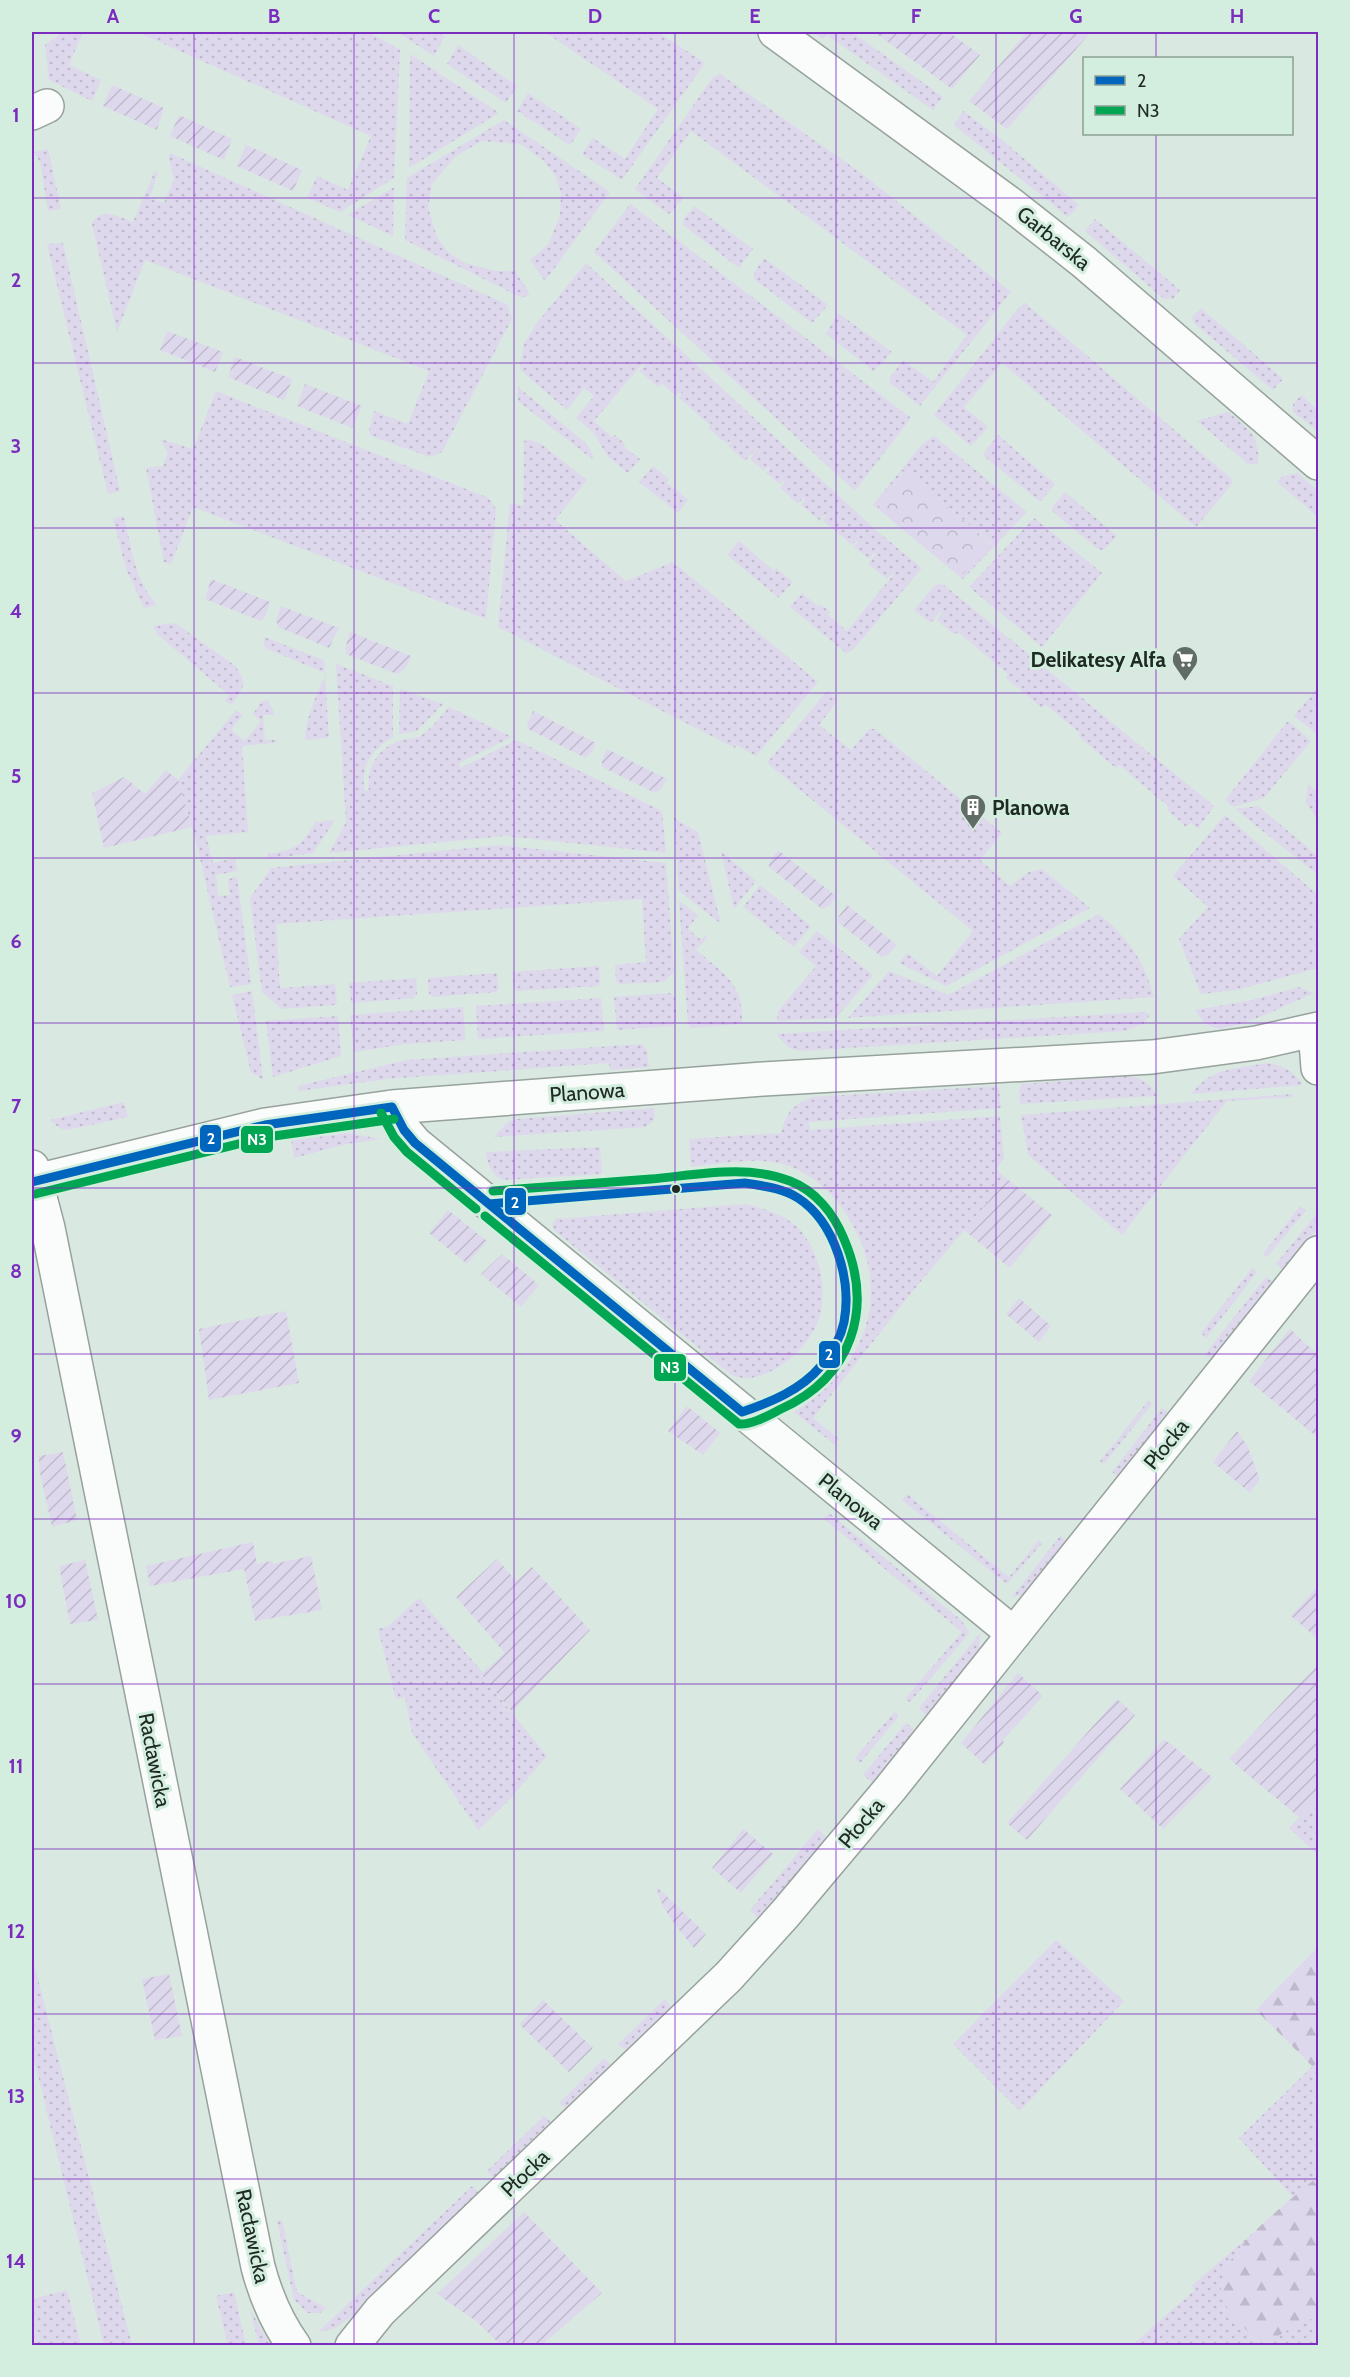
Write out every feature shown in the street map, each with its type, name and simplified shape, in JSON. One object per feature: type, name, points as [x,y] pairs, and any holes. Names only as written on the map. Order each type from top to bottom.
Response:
[{"type":"street","name":"Garbarska","points":[[775,32],[925,139],[1056,240],[1318,463]]},
{"type":"street","points":[[1317,1030],[1318,1068]]},
{"type":"street","name":"Planowa","points":[[33,1177],[265,1125],[392,1107],[763,1079],[1152,1057],[1256,1043],[1317,1030]]},
{"type":"street","name":"Planowa","points":[[392,1107],[404,1130],[424,1151],[1014,1634]]},
{"type":"street","name":"Racławicka","points":[[33,1177],[52,1251],[258,2267],[266,2299],[294,2346]]},
{"type":"street","name":"Płocka","points":[[352,2346],[380,2311],[729,1976],[785,1914],[890,1789],[1318,1253]]},
{"type":"green space","points":[[63,32],[83,32],[69,65],[101,80],[92,101],[49,80],[45,45]]},
{"type":"green space","points":[[137,32],[369,32],[400,50],[394,178],[340,212],[307,198],[317,176],[348,190],[371,136]]},
{"type":"green space","points":[[397,32],[438,32],[445,36],[434,56]]},
{"type":"green space","points":[[545,32],[658,32],[705,63],[622,180],[582,154],[593,138],[625,159],[658,109]]},
{"type":"green space","points":[[813,32],[852,32],[943,97],[933,110],[827,35],[823,39]]},
{"type":"green space","points":[[874,32],[949,32],[980,55],[952,89]]},
{"type":"green space","points":[[1027,32],[1091,32],[1007,129],[969,101]]},
{"type":"green space","points":[[458,45],[517,86],[506,103],[447,64]]},
{"type":"green space","points":[[410,54],[499,113],[409,168]]},
{"type":"green space","points":[[720,74],[861,173],[1011,292],[920,406],[890,383],[890,378],[903,360],[933,382],[967,335],[691,131],[657,178],[683,197],[672,212],[668,214],[635,189],[713,77]]},
{"type":"green space","points":[[112,85],[164,108],[157,130],[103,106]]},
{"type":"green space","points":[[528,93],[581,129],[570,145],[517,111]]},
{"type":"green space","points":[[963,111],[1001,139],[1079,205],[1068,217],[954,125]]},
{"type":"green space","points":[[179,115],[232,139],[224,160],[170,136]]},
{"type":"green space","points":[[504,120],[610,192],[545,281],[530,260],[548,245],[560,216],[561,193],[555,175],[543,160],[520,144],[481,141],[455,157],[432,184],[428,208],[437,237],[449,253],[465,263],[495,271],[515,271],[530,294],[522,298],[405,240],[407,178]]},
{"type":"green space","points":[[246,145],[302,170],[293,191],[237,166]]},
{"type":"green space","points":[[48,149],[61,209],[48,211],[40,162],[34,152]]},
{"type":"green space","points":[[170,153],[508,305],[512,319],[442,452],[430,457],[371,436],[369,431],[374,411],[408,424],[429,371],[145,260],[117,332],[92,224],[100,215],[105,214],[133,222],[155,171],[158,173],[149,198],[164,203],[174,179]]},
{"type":"green space","points":[[394,187],[393,236],[348,215]]},
{"type":"green space","points":[[630,204],[911,418],[855,491],[594,252]]},
{"type":"green space","points":[[694,206],[753,249],[739,268],[683,225],[683,220]]},
{"type":"green space","points":[[1095,219],[1180,290],[1173,299],[1164,299],[1085,231]]},
{"type":"green space","points":[[63,243],[120,491],[108,494],[47,244]]},
{"type":"green space","points":[[764,258],[828,305],[812,323],[754,279],[754,273]]},
{"type":"green space","points":[[586,263],[878,532],[922,568],[852,651],[846,653],[790,607],[802,593],[830,612],[828,615],[847,631],[894,574],[887,579],[868,564],[876,554],[874,553],[869,559],[854,547],[858,542],[852,545],[822,520],[825,514],[819,520],[801,505],[805,500],[803,498],[798,504],[780,488],[785,482],[780,484],[766,473],[769,466],[764,471],[750,459],[754,451],[745,461],[728,446],[732,438],[727,444],[708,428],[712,421],[709,424],[679,398],[682,393],[676,396],[661,383],[658,387],[639,371],[645,365],[643,363],[594,421],[612,437],[615,435],[626,445],[624,447],[640,459],[628,473],[608,457],[594,433],[576,418],[594,396],[584,388],[567,410],[519,369],[524,344],[536,324]]},
{"type":"green space","points":[[1025,303],[1233,480],[1196,527],[1002,363],[964,407],[988,427],[971,446],[934,415],[1015,312]]},
{"type":"green space","points":[[1201,308],[1283,379],[1273,390],[1194,323],[1192,317]]},
{"type":"green space","points":[[838,313],[892,352],[874,371],[826,334]]},
{"type":"green space","points":[[167,331],[223,352],[215,372],[160,350]]},
{"type":"green space","points":[[235,357],[292,379],[286,397],[283,400],[228,377]]},
{"type":"green space","points":[[305,384],[362,406],[352,428],[297,406]]},
{"type":"green space","points":[[518,387],[587,444],[594,457],[592,459],[518,401]]},
{"type":"green space","points":[[216,391],[489,498],[496,509],[486,619],[193,507],[171,564],[164,562],[146,468],[163,466],[168,453],[160,439],[193,449]]},
{"type":"green space","points":[[1301,395],[1318,410],[1318,431],[1293,412],[1293,404]]},
{"type":"green space","points":[[1228,412],[1247,428],[1255,439],[1258,464],[1248,464],[1197,421]]},
{"type":"green space","points":[[998,435],[1055,484],[1042,500],[1039,501],[984,456]]},
{"type":"green space","points":[[934,436],[1027,512],[963,579],[960,577],[993,544],[903,471],[878,509],[873,505],[922,444]]},
{"type":"green space","points":[[530,440],[541,444],[587,480],[555,520],[626,581],[673,562],[818,682],[756,756],[736,745],[735,748],[498,627],[510,503],[523,506],[524,441]]},
{"type":"green space","points":[[653,466],[669,479],[667,483],[688,500],[678,513],[639,482]]},
{"type":"green space","points":[[904,471],[993,545],[960,577],[878,509]]},
{"type":"green space","points":[[1298,473],[1318,491],[1318,517],[1277,482],[1283,476]]},
{"type":"green space","points":[[1065,492],[1117,536],[1104,550],[1098,549],[1052,511],[1053,506]]},
{"type":"green space","points":[[124,516],[139,575],[157,605],[144,608],[126,569],[113,518]]},
{"type":"green space","points":[[1034,518],[1102,573],[1042,647],[969,587]]},
{"type":"green space","points":[[739,541],[774,571],[776,568],[793,582],[779,598],[727,555]]},
{"type":"green space","points":[[211,579],[270,602],[266,615],[261,621],[205,599]]},
{"type":"green space","points":[[944,585],[1214,806],[1198,829],[1191,823],[1186,827],[1167,810],[1169,807],[1119,765],[1116,768],[1078,736],[1080,733],[1046,705],[1042,708],[1006,678],[1008,674],[958,632],[954,635],[937,620],[942,613],[940,612],[931,623],[914,610],[934,586]]},
{"type":"green space","points":[[281,606],[339,628],[329,648],[278,627],[276,619]]},
{"type":"green space","points":[[175,623],[239,671],[243,681],[242,690],[231,705],[225,700],[229,695],[157,634],[153,626]]},
{"type":"green space","points":[[350,632],[411,656],[406,668],[397,674],[346,654],[345,649]]},
{"type":"green space","points":[[264,637],[324,660],[325,673],[267,649],[264,645]]},
{"type":"green space","points":[[336,664],[393,686],[393,737],[379,747],[369,760],[364,774],[365,791],[369,791],[369,774],[380,753],[393,743],[403,739],[417,738],[423,734],[449,707],[512,737],[459,763],[461,768],[516,740],[662,811],[666,853],[505,836],[329,853],[346,822]]},
{"type":"green space","points":[[325,675],[329,738],[305,740],[310,714]]},
{"type":"green space","points":[[1318,687],[1318,731],[1317,734],[1294,716]]},
{"type":"green space","points":[[400,689],[443,704],[417,731],[399,734]]},
{"type":"green space","points":[[828,690],[837,699],[836,703],[819,725],[851,750],[869,729],[875,729],[1002,833],[980,860],[1010,886],[1029,872],[1042,869],[1090,908],[946,986],[899,963],[907,953],[937,976],[973,931],[767,763]]},
{"type":"green space","points":[[268,700],[275,715],[263,715],[265,740],[278,740],[273,743],[242,746],[248,832],[206,836],[213,863],[235,858],[237,871],[216,875],[218,896],[230,895],[228,879],[237,877],[251,984],[230,987],[195,837],[178,780],[236,710],[243,715],[231,730],[245,741],[261,721],[253,714],[261,702]]},
{"type":"green space","points":[[533,711],[596,743],[591,753],[585,758],[528,729],[527,725]]},
{"type":"green space","points":[[1288,721],[1311,741],[1264,798],[1233,807],[1225,800]]},
{"type":"green space","points":[[607,749],[667,779],[661,789],[655,793],[602,767],[602,760]]},
{"type":"green space","points":[[166,770],[178,780],[192,827],[104,848],[92,793],[124,777],[145,794]]},
{"type":"green space","points":[[1308,784],[1318,793],[1318,820],[1306,803]]},
{"type":"green space","points":[[1258,806],[1318,856],[1318,875],[1235,809]]},
{"type":"green space","points":[[1225,815],[1318,895],[1318,968],[1237,990],[1201,994],[1179,939],[1208,907],[1173,876]]},
{"type":"green space","points":[[674,818],[698,832],[721,924],[679,891]]},
{"type":"green space","points":[[335,820],[313,853],[268,859],[268,854],[297,846],[315,822]]},
{"type":"green space","points":[[499,845],[666,863],[674,972],[664,982],[620,984],[616,981],[615,965],[646,962],[642,899],[276,924],[280,988],[335,984],[337,1002],[335,1005],[282,1009],[262,992],[250,898],[271,868]]},
{"type":"green space","points":[[778,850],[836,896],[829,906],[822,909],[769,867],[769,863]]},
{"type":"green space","points":[[721,851],[756,881],[734,909]]},
{"type":"green space","points":[[760,885],[811,926],[794,947],[743,907]]},
{"type":"green space","points":[[679,901],[698,915],[688,929],[701,940],[705,935],[707,938],[696,950],[723,973],[736,989],[742,1010],[742,1024],[691,1028],[688,1024]]},
{"type":"green space","points":[[847,905],[897,945],[888,955],[882,957],[838,922],[839,916]]},
{"type":"green space","points":[[1099,914],[1119,932],[1134,951],[1154,997],[848,1018],[889,971],[948,995]]},
{"type":"green space","points":[[817,931],[873,975],[836,1018],[777,1021],[778,1011],[816,966],[799,952]]},
{"type":"green space","points":[[599,966],[598,986],[516,991],[514,988],[512,972]]},
{"type":"green space","points":[[497,973],[499,989],[496,992],[433,997],[429,994],[428,978]]},
{"type":"green space","points":[[416,978],[417,994],[414,998],[353,1003],[351,1001],[349,983]]},
{"type":"green space","points":[[1299,987],[1314,993],[1250,1021],[1225,1028],[1216,1028],[1206,1024],[1195,1010],[1248,1001]]},
{"type":"green space","points":[[252,991],[263,1080],[251,1072],[232,995]]},
{"type":"green space","points":[[671,993],[675,998],[677,1021],[672,1026],[617,1030],[614,997]]},
{"type":"green space","points":[[601,998],[604,1031],[478,1039],[476,1006]]},
{"type":"green space","points":[[463,1007],[465,1040],[406,1044],[354,1052],[350,1015]]},
{"type":"green space","points":[[1144,1012],[1150,1015],[1143,1024],[1125,1031],[800,1051],[789,1048],[776,1034]]},
{"type":"green space","points":[[338,1016],[341,1056],[273,1077],[266,1021]]},
{"type":"green space","points":[[642,1044],[647,1050],[649,1067],[610,1070],[609,1063],[387,1079],[299,1091],[298,1086],[407,1060]]},
{"type":"green space","points":[[1267,1063],[1288,1069],[1303,1085],[1191,1094],[1199,1085],[1216,1074],[1234,1068]]},
{"type":"green space","points":[[1128,1076],[1145,1082],[1157,1096],[1020,1104],[1019,1089],[1022,1084]]},
{"type":"green space","points":[[996,1086],[999,1089],[1001,1108],[809,1122],[810,1130],[1000,1116],[1004,1159],[996,1169],[1007,1179],[912,1292],[813,1418],[839,1439],[835,1445],[794,1412],[819,1394],[839,1374],[855,1351],[866,1326],[871,1300],[870,1273],[862,1245],[848,1217],[836,1201],[805,1173],[786,1165],[763,1161],[691,1167],[689,1139],[781,1133],[791,1110],[813,1097]]},
{"type":"green space","points":[[1293,1094],[1293,1097],[1227,1101],[1122,1235],[1028,1155],[1021,1115]]},
{"type":"green space","points":[[124,1102],[128,1117],[67,1130],[59,1128],[50,1120]]},
{"type":"green space","points":[[654,1108],[655,1119],[646,1127],[493,1137],[508,1122],[517,1119]]},
{"type":"green space","points":[[346,1133],[381,1139],[346,1144],[294,1158],[291,1140]]},
{"type":"green space","points":[[600,1147],[602,1174],[502,1180],[491,1168],[486,1152]]},
{"type":"green space","points":[[1007,1179],[1052,1215],[1010,1268],[964,1230]]},
{"type":"green space","points":[[744,1204],[780,1215],[798,1228],[812,1248],[821,1273],[823,1287],[823,1300],[817,1324],[799,1351],[772,1371],[749,1378],[733,1376],[554,1230],[552,1224],[556,1219]]},
{"type":"green space","points":[[1300,1206],[1306,1211],[1267,1257],[1263,1254]]},
{"type":"green space","points":[[448,1210],[487,1241],[467,1264],[429,1233]]},
{"type":"green space","points":[[1317,1213],[1318,1228],[1285,1271],[1276,1264]]},
{"type":"green space","points":[[502,1254],[539,1285],[521,1307],[481,1274]]},
{"type":"green space","points":[[1252,1268],[1257,1272],[1206,1338],[1201,1333]]},
{"type":"green space","points":[[1266,1277],[1275,1283],[1214,1361],[1205,1354]]},
{"type":"green space","points":[[1019,1298],[1051,1326],[1039,1342],[1006,1314]]},
{"type":"green space","points":[[286,1311],[299,1383],[209,1400],[199,1329]]},
{"type":"green space","points":[[1290,1329],[1318,1355],[1318,1438],[1249,1381]]},
{"type":"green space","points":[[1148,1401],[1152,1404],[1104,1464],[1100,1461]]},
{"type":"green space","points":[[687,1406],[720,1433],[703,1455],[668,1431]]},
{"type":"green space","points":[[1162,1408],[1171,1415],[1121,1478],[1112,1472]]},
{"type":"green space","points":[[1237,1431],[1247,1445],[1260,1480],[1250,1493],[1213,1462]]},
{"type":"green space","points":[[63,1452],[77,1520],[52,1527],[39,1468],[39,1456]]},
{"type":"green space","points":[[907,1494],[1009,1577],[1039,1540],[1042,1543],[1007,1584],[902,1500]]},
{"type":"green space","points":[[829,1513],[961,1620],[969,1632],[910,1702],[905,1699],[962,1632],[824,1519]]},
{"type":"green space","points":[[1060,1536],[1070,1543],[1027,1594],[1012,1597]]},
{"type":"green space","points":[[253,1542],[257,1564],[272,1561],[273,1564],[311,1556],[322,1610],[255,1621],[244,1569],[150,1586],[146,1566]]},
{"type":"green space","points":[[497,1559],[516,1581],[532,1567],[590,1630],[512,1712],[481,1674],[505,1653],[456,1597]]},
{"type":"green space","points":[[85,1560],[98,1620],[70,1624],[59,1566]]},
{"type":"green space","points":[[1318,1586],[1318,1639],[1291,1616]]},
{"type":"green space","points":[[419,1598],[483,1673],[481,1675],[547,1756],[508,1801],[478,1830],[412,1733],[405,1697],[396,1699],[378,1629],[387,1627]]},
{"type":"green space","points":[[980,1633],[979,1652],[928,1717],[919,1708]]},
{"type":"green space","points":[[1318,1664],[1318,1797],[1299,1817],[1229,1759]]},
{"type":"green space","points":[[1018,1673],[1043,1696],[1003,1740],[1004,1743],[985,1765],[961,1743]]},
{"type":"green space","points":[[1117,1699],[1135,1715],[1027,1840],[1007,1823]]},
{"type":"green space","points":[[894,1712],[899,1716],[860,1763],[855,1758]]},
{"type":"green space","points":[[906,1723],[916,1731],[873,1783],[863,1775]]},
{"type":"green space","points":[[1164,1739],[1213,1778],[1163,1829],[1120,1789]]},
{"type":"green space","points":[[1318,1797],[1318,1855],[1289,1828]]},
{"type":"green space","points":[[743,1829],[773,1854],[741,1893],[712,1868]]},
{"type":"green space","points":[[818,1829],[827,1838],[758,1918],[750,1910]]},
{"type":"green space","points":[[656,1886],[706,1934],[694,1948],[666,1912]]},
{"type":"green space","points":[[1056,1940],[1124,2001],[1020,2111],[953,2044]]},
{"type":"green space","points":[[1318,1947],[1318,2061],[1313,2067],[1256,2010]]},
{"type":"green space","points":[[32,1956],[132,2345],[104,2345],[32,2051]]},
{"type":"green space","points":[[169,1974],[182,2036],[155,2040],[142,1979]]},
{"type":"green space","points":[[665,1999],[672,2008],[627,2051],[618,2044]]},
{"type":"green space","points":[[543,2000],[593,2048],[569,2072],[519,2024]]},
{"type":"green space","points":[[604,2058],[612,2066],[567,2109],[559,2103]]},
{"type":"green space","points":[[1318,2061],[1318,2345],[1131,2346],[1195,2290],[1191,2286],[1294,2198],[1239,2138]]},
{"type":"green space","points":[[544,2116],[552,2123],[495,2179],[487,2171]]},
{"type":"green space","points":[[1318,2176],[1318,2318],[1303,2321],[1263,2345],[1226,2306],[1221,2290],[1223,2275],[1231,2260],[1259,2228]]},
{"type":"green space","points":[[472,2186],[480,2193],[355,2314],[334,2329],[318,2332]]},
{"type":"green space","points":[[524,2212],[602,2293],[542,2345],[501,2345],[476,2321],[437,2294]]},
{"type":"green space","points":[[282,2220],[297,2292],[326,2308],[320,2313],[308,2313],[294,2300],[277,2221]]},
{"type":"green space","points":[[67,2290],[81,2345],[32,2345],[32,2299]]},
{"type":"green space","points":[[234,2292],[246,2345],[228,2345],[216,2296]]},
{"type":"green space","points":[[250,2309],[270,2345],[259,2345]]},
{"type":"transit line","name":"2","points":[[392,1107],[404,1130],[415,1143],[489,1204]]},
{"type":"transit line","name":"2","points":[[32,1182],[265,1125],[392,1107]]},
{"type":"transit line","name":"N3","points":[[381,1113],[394,1137],[407,1152],[476,1209]]},
{"type":"transit line","name":"N3","points":[[35,1194],[267,1137],[394,1119]]},
{"type":"transit line","name":"N3","points":[[485,1216],[739,1424],[760,1419],[805,1395],[825,1379],[840,1360],[850,1338],[856,1315],[857,1291],[853,1265],[844,1239],[823,1204],[808,1191],[790,1181],[757,1173],[722,1172],[493,1191]]},
{"type":"transit line","name":"2","points":[[745,1183],[786,1192],[811,1208],[822,1222],[838,1253],[843,1271],[846,1306],[843,1328],[821,1366],[804,1382],[785,1394],[742,1412],[489,1204],[745,1183]]},
{"type":"place","name":"Delikatesy Alfa","points":[[1185,682]]},
{"type":"place","name":"Planowa","points":[[973,830]]}]
